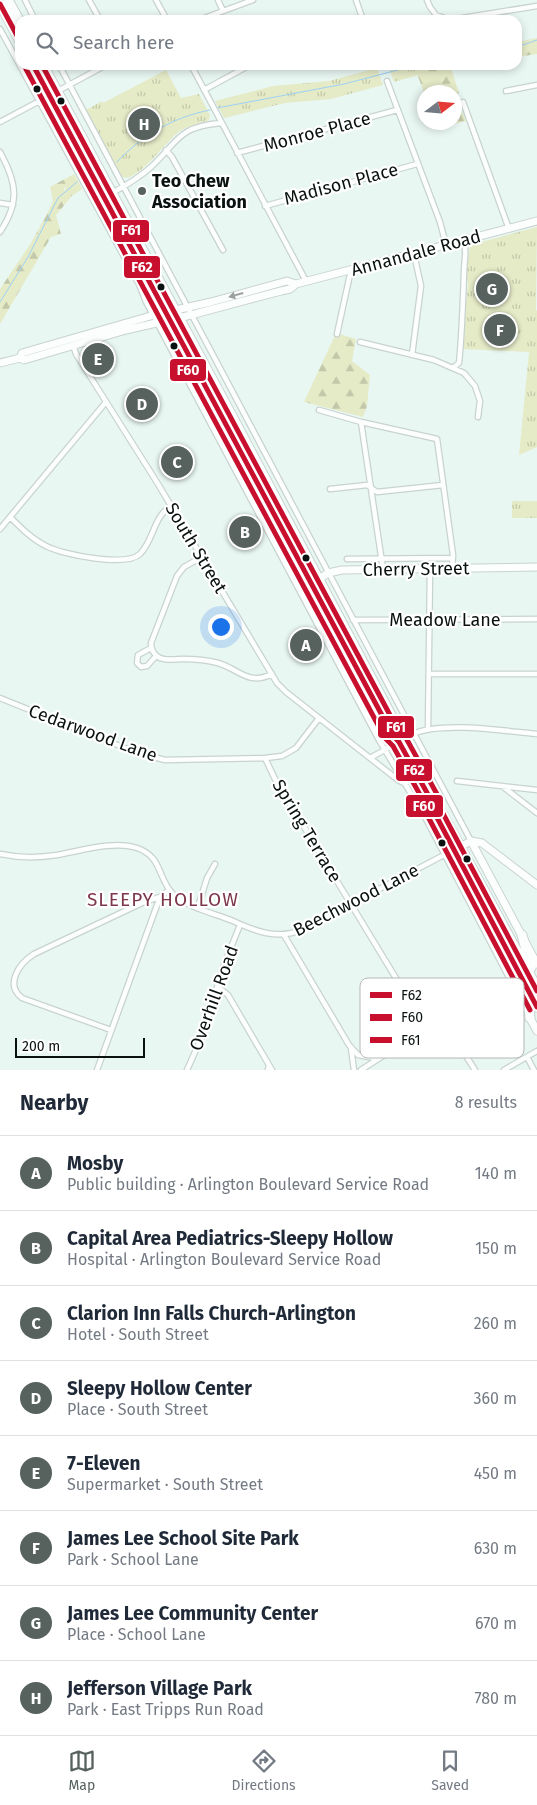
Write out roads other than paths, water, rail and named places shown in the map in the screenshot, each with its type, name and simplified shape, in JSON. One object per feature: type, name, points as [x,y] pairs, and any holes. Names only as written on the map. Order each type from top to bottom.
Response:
[{"type":"highway","points":[[8,0],[16,15]]},
{"type":"highway","points":[[0,4],[15,32]]},
{"type":"highway","points":[[37,70],[54,94],[108,196],[167,316],[216,406],[399,730],[399,742],[431,800],[432,808],[458,848],[536,987]]},
{"type":"highway","points":[[45,70],[54,94],[100,189],[117,203],[250,450],[315,582]]},
{"type":"highway","points":[[458,848],[522,978]]},
{"type":"highway","points":[[522,935],[536,987]]},
{"type":"highway","points":[[524,982],[536,1003],[529,1005],[530,1018]]},
{"type":"main road","name":"Annandale Road","points":[[0,363],[20,358],[22,353],[72,342],[167,316],[177,314],[191,315],[290,289],[296,284],[537,222]]},
{"type":"main road","name":"Annandale Road","points":[[177,314],[188,308],[287,281],[296,284]]},
{"type":"main road","name":"Cherry Street","points":[[315,582],[328,573],[342,570],[537,568]]},
{"type":"main road","points":[[471,841],[537,964]]},
{"type":"main road","points":[[458,848],[471,841],[486,845],[537,885]]},
{"type":"main road","points":[[482,862],[484,852],[490,851],[498,854]]},
{"type":"main road","points":[[530,1018],[537,1031]]},
{"type":"street","points":[[24,0],[32,15]]},
{"type":"street","points":[[89,0],[97,15]]},
{"type":"street","points":[[156,0],[164,15]]},
{"type":"street","points":[[218,0],[223,11]]},
{"type":"street","points":[[212,15],[253,0]]},
{"type":"street","points":[[356,0],[361,15]]},
{"type":"street","points":[[428,0],[432,11],[438,15]]},
{"type":"street","points":[[481,15],[537,6]]},
{"type":"street","points":[[0,29],[15,57]]},
{"type":"street","points":[[22,70],[107,224],[385,750],[413,795],[509,978]]},
{"type":"street","points":[[62,70],[471,841]]},
{"type":"street","points":[[0,122],[97,70]]},
{"type":"street","points":[[194,70],[306,282]]},
{"type":"street","points":[[204,90],[241,70]]},
{"type":"street","points":[[387,81],[440,222],[446,245]]},
{"type":"street","points":[[506,91],[537,85]]},
{"type":"street","points":[[463,102],[509,228]]},
{"type":"street","name":"Monroe Place","points":[[237,153],[397,110]]},
{"type":"street","points":[[95,204],[149,169],[174,140],[188,130],[204,125],[221,123]]},
{"type":"street","points":[[166,150],[172,157],[223,250]]},
{"type":"street","points":[[0,152],[13,182],[13,205],[7,221],[0,232]]},
{"type":"street","name":"Madison Place","points":[[266,206],[417,164]]},
{"type":"street","points":[[0,203],[13,205]]},
{"type":"street","points":[[453,368],[459,363],[461,341],[465,284],[464,241]]},
{"type":"street","points":[[412,354],[420,286],[414,254]]},
{"type":"street","points":[[337,334],[351,270]]},
{"type":"street","name":"South Street","points":[[72,342],[76,354],[281,687],[398,780],[404,782]]},
{"type":"street","points":[[360,342],[434,360],[464,373],[475,386],[480,401],[478,417]]},
{"type":"street","points":[[0,529],[106,402]]},
{"type":"street","points":[[205,411],[216,406]]},
{"type":"street","points":[[319,410],[437,439],[452,568]]},
{"type":"street","points":[[362,422],[383,569]]},
{"type":"street","points":[[250,450],[260,444]]},
{"type":"street","points":[[330,489],[367,485],[377,492],[443,484]]},
{"type":"street","points":[[10,517],[28,535],[55,550],[73,555],[128,560],[141,552],[158,518],[171,506]]},
{"type":"street","points":[[202,557],[184,567],[177,576],[154,634],[151,648],[156,656],[164,659],[198,659],[218,663],[253,679],[272,674]]},
{"type":"street","name":"Cherry Street","points":[[347,560],[452,558]]},
{"type":"street","points":[[428,729],[430,568]]},
{"type":"street","name":"Cherry Street","points":[[301,591],[315,582]]},
{"type":"street","name":"Meadow Lane","points":[[353,620],[537,619]]},
{"type":"street","points":[[151,648],[138,655],[137,663],[141,667],[147,666],[156,656]]},
{"type":"street","points":[[429,674],[537,674]]},
{"type":"street","name":"Cedarwood Lane","points":[[0,698],[134,752],[160,759],[265,758],[282,756],[292,751],[319,718]]},
{"type":"street","points":[[414,734],[428,729],[458,728],[537,734]]},
{"type":"street","points":[[370,758],[399,742]]},
{"type":"street","name":"Spring Terrace","points":[[265,758],[276,780],[395,978]]},
{"type":"street","points":[[404,782],[419,779]]},
{"type":"street","points":[[457,781],[537,790]]},
{"type":"street","points":[[502,786],[537,812]]},
{"type":"street","points":[[0,854],[40,857],[116,845],[129,845],[144,851],[153,858],[161,870],[169,890],[160,897],[144,902],[34,954],[22,963],[14,979],[15,989],[22,998],[111,1030]]},
{"type":"street","name":"Beechwood Lane","points":[[169,890],[178,898],[233,920],[240,925],[270,934],[284,935],[301,930],[444,855]]},
{"type":"street","points":[[198,907],[207,878],[215,864]]},
{"type":"street","points":[[97,1070],[160,897]]},
{"type":"street","name":"Overhill Road","points":[[187,1070],[204,1032],[226,960],[240,925]]},
{"type":"street","points":[[284,935],[349,1045],[360,1055]]},
{"type":"street","points":[[218,987],[228,994],[269,1068],[272,1070]]},
{"type":"street","points":[[524,1006],[530,1018]]},
{"type":"street","points":[[349,1045],[354,1070]]},
{"type":"street","points":[[504,1070],[537,1051]]},
{"type":"street","points":[[527,1057],[534,1070]]},
{"type":"street","points":[[361,1070],[379,1058]]},
{"type":"street","points":[[467,1058],[475,1070]]},
{"type":"waterway","points":[[522,45],[537,40]]},
{"type":"waterway","points":[[217,108],[344,84],[398,70]]},
{"type":"waterway","points":[[117,162],[137,143],[159,128],[184,117],[210,110]]},
{"type":"waterway","points":[[0,302],[28,257],[58,198],[77,182]]},
{"type":"place","name":"Jefferson Village Park","points":[[144,124]]},
{"type":"place","name":"Teo Chew Association","points":[[142,191]]},
{"type":"place","name":"James Lee Community Center","points":[[492,289]]},
{"type":"place","name":"James Lee School Site Park","points":[[500,330]]},
{"type":"place","name":"7-Eleven","points":[[98,359]]},
{"type":"place","name":"Sleepy Hollow Center","points":[[142,404]]},
{"type":"place","name":"Clarion Inn Falls Church-Arlington","points":[[177,462]]},
{"type":"place","name":"Capital Area Pediatrics-Sleepy Hollow","points":[[245,532]]},
{"type":"place","name":"Mosby","points":[[306,645]]},
{"type":"district","name":"SLEEPY HOLLOW","points":[[163,899]]}]
